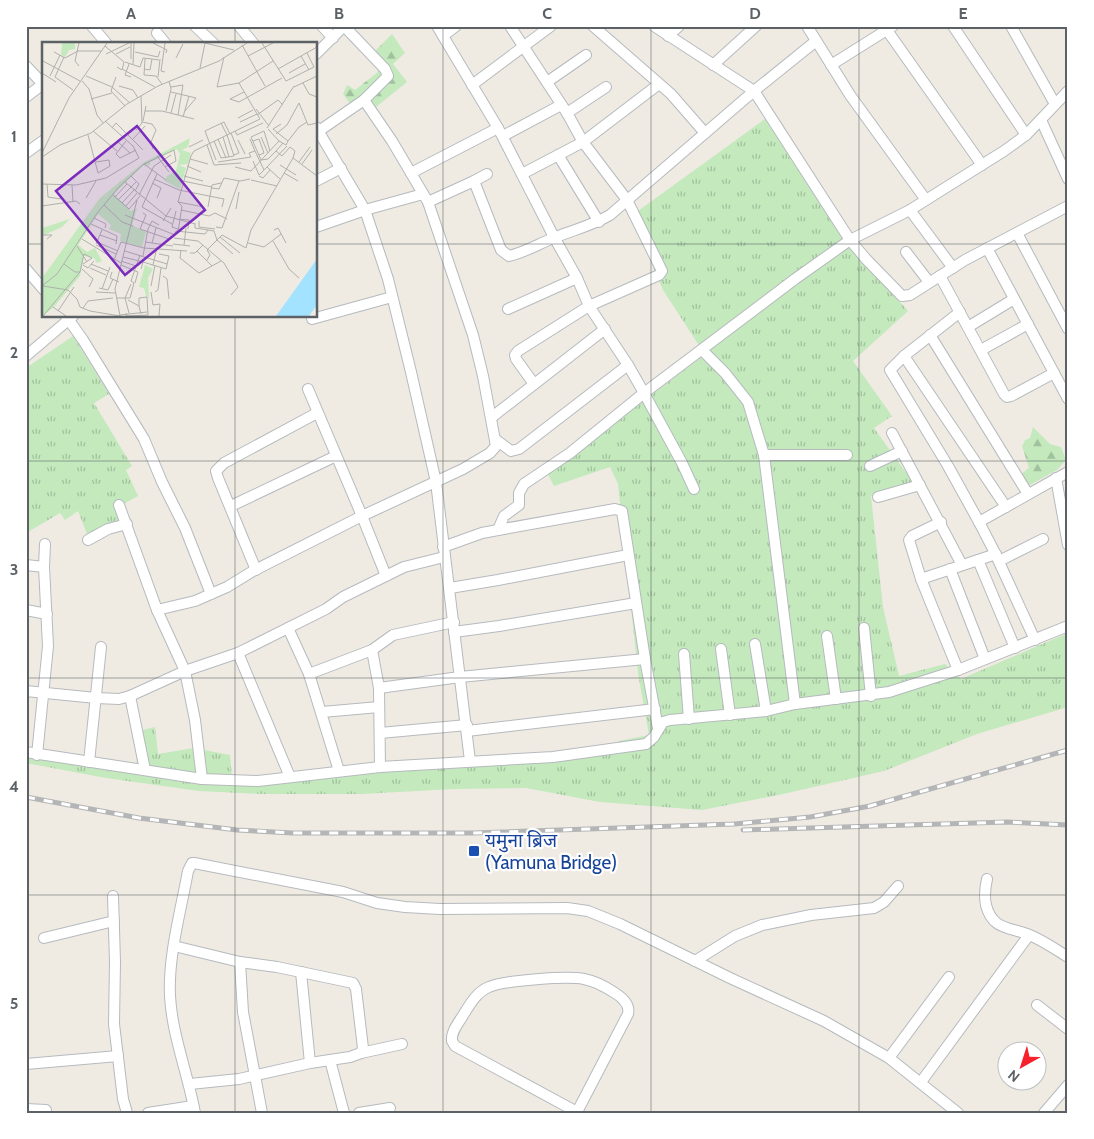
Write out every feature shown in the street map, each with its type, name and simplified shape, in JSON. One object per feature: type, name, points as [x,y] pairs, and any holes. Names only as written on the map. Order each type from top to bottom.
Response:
[{"type":"street","points":[[92,26],[105,42]]},
{"type":"street","points":[[195,26],[212,42]]},
{"type":"street","points":[[239,26],[252,42]]},
{"type":"street","points":[[322,26],[333,38]]},
{"type":"street","points":[[318,52],[344,26],[388,73],[385,81],[364,100],[318,129]]},
{"type":"street","points":[[437,26],[501,132],[590,306],[644,394],[694,489]]},
{"type":"street","points":[[443,36],[456,26]]},
{"type":"street","points":[[510,26],[583,142],[626,200],[662,269],[662,273],[590,306],[516,353],[516,359],[534,384]]},
{"type":"street","points":[[472,85],[551,26]]},
{"type":"street","points":[[594,26],[671,94],[705,133]]},
{"type":"street","points":[[654,26],[754,91],[850,240],[902,296],[910,295],[987,248],[1068,206]]},
{"type":"street","points":[[668,36],[679,26]]},
{"type":"street","points":[[714,65],[756,26]]},
{"type":"street","points":[[807,26],[850,95],[926,200]]},
{"type":"street","points":[[953,26],[1026,135]]},
{"type":"street","points":[[1011,26],[1054,104]]},
{"type":"street","points":[[831,65],[888,28],[982,165]]},
{"type":"street","points":[[157,33],[164,42]]},
{"type":"street","points":[[474,182],[500,250],[509,256],[519,254],[554,237],[599,222],[610,215],[754,91],[816,41]]},
{"type":"street","points":[[547,82],[586,54]]},
{"type":"street","points":[[26,66],[42,83]]},
{"type":"street","points":[[522,174],[583,142],[659,84]]},
{"type":"street","points":[[26,97],[42,85]]},
{"type":"street","points":[[411,172],[501,132],[564,109],[606,87]]},
{"type":"street","points":[[498,530],[504,516],[519,505],[519,493],[524,484],[570,453],[795,279],[850,240],[910,210],[1026,135],[1068,91]]},
{"type":"street","points":[[157,610],[195,601],[211,594],[362,516],[436,482],[490,453],[496,446],[492,417],[473,335],[426,198],[364,100]]},
{"type":"street","points":[[1041,120],[1068,179]]},
{"type":"street","points":[[318,132],[365,210],[392,297],[436,482],[470,761]]},
{"type":"street","points":[[26,153],[42,141]]},
{"type":"street","points":[[558,155],[599,222]]},
{"type":"street","points":[[318,180],[341,168]]},
{"type":"street","points":[[318,227],[365,210],[426,198],[474,182],[487,174]]},
{"type":"street","points":[[910,210],[953,268]]},
{"type":"street","points":[[1017,232],[1068,329]]},
{"type":"street","points":[[987,248],[1068,399]]},
{"type":"street","points":[[906,252],[929,282]]},
{"type":"street","points":[[26,269],[42,288]]},
{"type":"street","points":[[940,276],[1004,394],[1008,397],[1054,372]]},
{"type":"street","points":[[508,309],[577,278]]},
{"type":"street","points":[[318,317],[392,297]]},
{"type":"street","points":[[968,327],[1014,299]]},
{"type":"street","points":[[960,312],[904,356],[891,368],[891,372],[980,522],[1035,640]]},
{"type":"street","points":[[26,356],[68,318]]},
{"type":"street","points":[[70,318],[144,439],[162,482],[185,528],[211,594]]},
{"type":"street","points":[[981,350],[1028,324]]},
{"type":"street","points":[[492,417],[605,329]]},
{"type":"street","points":[[930,336],[1028,494]]},
{"type":"street","points":[[702,350],[725,373],[748,402],[764,455],[795,704]]},
{"type":"street","points":[[904,356],[1006,507]]},
{"type":"street","points":[[495,439],[512,451],[519,449],[628,366]]},
{"type":"street","points":[[308,389],[386,576]]},
{"type":"street","points":[[256,570],[216,470],[220,465],[317,412]]},
{"type":"street","points":[[892,433],[962,564]]},
{"type":"street","points":[[870,466],[902,451]]},
{"type":"street","points":[[764,455],[847,456]]},
{"type":"street","points":[[231,506],[336,456]]},
{"type":"street","points":[[980,522],[1068,472]]},
{"type":"street","points":[[1056,478],[1068,545]]},
{"type":"street","points":[[878,497],[920,485]]},
{"type":"street","points":[[119,505],[157,610],[185,671],[195,720],[202,779]]},
{"type":"street","points":[[26,691],[96,698],[119,699],[130,696],[185,671],[238,653],[326,609],[343,597],[404,567],[444,552],[482,533],[620,509],[624,515],[628,555],[658,728]]},
{"type":"street","points":[[941,522],[912,536],[909,540],[921,579],[958,670]]},
{"type":"street","points":[[88,540],[108,529],[127,524]]},
{"type":"street","points":[[921,579],[962,564],[997,558],[1043,539]]},
{"type":"street","points":[[37,755],[48,646],[44,567],[45,544]]},
{"type":"street","points":[[450,588],[628,555]]},
{"type":"street","points":[[978,560],[1015,648]]},
{"type":"street","points":[[26,564],[44,567]]},
{"type":"street","points":[[950,568],[985,659]]},
{"type":"street","points":[[309,674],[372,650],[393,635],[454,627],[499,626],[636,603]]},
{"type":"street","points":[[26,610],[47,614]]},
{"type":"street","points":[[26,752],[202,779],[258,781],[380,767],[553,757],[646,744],[663,722],[670,720],[766,711],[795,704],[871,696],[889,692],[958,670],[1068,626]]},
{"type":"street","points":[[288,628],[309,674],[340,771]]},
{"type":"street","points":[[864,628],[871,696]]},
{"type":"street","points":[[827,636],[836,699]]},
{"type":"street","points":[[755,644],[766,711]]},
{"type":"street","points":[[89,762],[100,647]]},
{"type":"street","points":[[721,649],[730,714]]},
{"type":"street","points":[[372,650],[379,688],[380,767]]},
{"type":"street","points":[[238,653],[290,777]]},
{"type":"street","points":[[684,654],[689,719]]},
{"type":"street","points":[[379,688],[460,677],[645,659]]},
{"type":"street","points":[[130,696],[145,770]]},
{"type":"street","points":[[322,712],[379,707]]},
{"type":"street","points":[[380,733],[467,728],[654,709]]},
{"type":"street","points":[[148,1113],[194,1110],[190,1084],[172,1014],[170,986],[174,946],[188,871],[192,863],[194,863],[343,892],[377,903],[405,907],[485,909],[567,908],[588,911],[620,924],[824,1021],[889,1058],[958,1113]]},
{"type":"street","points":[[988,879],[985,900],[988,915],[992,920],[1004,927],[1029,935],[1068,957]]},
{"type":"street","points":[[695,961],[735,936],[762,925],[811,915],[874,908],[884,902],[898,886]]},
{"type":"street","points":[[113,896],[114,1024],[123,1099],[127,1113]]},
{"type":"street","points":[[44,938],[114,921]]},
{"type":"street","points":[[921,1082],[1029,935]]},
{"type":"street","points":[[174,946],[240,962],[301,972],[349,982],[355,985],[363,1048],[361,1053]]},
{"type":"street","points":[[240,962],[244,1012],[262,1113]]},
{"type":"street","points":[[301,972],[310,1063]]},
{"type":"street","points":[[889,1058],[949,977]]},
{"type":"street","points":[[573,978],[595,982],[621,996],[629,1009],[628,1014],[577,1112],[455,1046],[452,1041],[454,1031],[476,996],[489,987],[506,982],[573,978]]},
{"type":"street","points":[[1037,1005],[1068,1029]]},
{"type":"street","points":[[190,1084],[255,1075],[310,1063],[350,1057],[402,1044]]},
{"type":"street","points":[[26,1064],[118,1056]]},
{"type":"street","points":[[330,1060],[344,1113]]},
{"type":"street","points":[[1044,1113],[1068,1085]]},
{"type":"street","points":[[358,1113],[390,1108]]},
{"type":"street","points":[[26,1109],[46,1110]]},
{"type":"green space","points":[[392,34],[405,53],[393,64],[407,82],[376,107],[366,95],[351,105],[343,94],[347,85],[355,90],[378,72],[382,60],[375,51]]},
{"type":"green space","points":[[765,119],[840,235],[908,311],[853,361],[892,416],[874,428],[912,481],[871,496],[883,607],[899,676],[945,664],[961,679],[1068,633],[1068,707],[977,734],[884,771],[702,810],[600,802],[526,788],[454,789],[361,794],[263,794],[199,791],[106,778],[26,763],[26,750],[137,765],[134,732],[155,727],[158,754],[194,748],[230,755],[232,777],[283,775],[552,754],[611,746],[619,741],[649,735],[638,673],[618,484],[610,467],[554,486],[546,471],[571,456],[699,359],[698,344],[663,290],[631,216]]},
{"type":"green space","points":[[73,336],[109,394],[94,403],[132,466],[126,470],[138,496],[115,509],[121,521],[106,525],[87,534],[78,511],[65,520],[60,513],[26,532],[26,368]]},
{"type":"green space","points":[[1033,427],[1050,444],[1061,447],[1066,460],[1057,470],[1028,486],[1021,474],[1029,468],[1022,446],[1025,440],[1030,438]]},
{"type":"railway","points":[[26,797],[139,818],[237,830],[293,833],[473,833],[734,824],[810,817],[870,806],[1068,750]]},
{"type":"railway","points":[[743,830],[1007,822],[1068,825]]},
{"type":"place","name":"यमुना ब्रिज (Yamuna Bridge)","points":[[474,851]]}]
